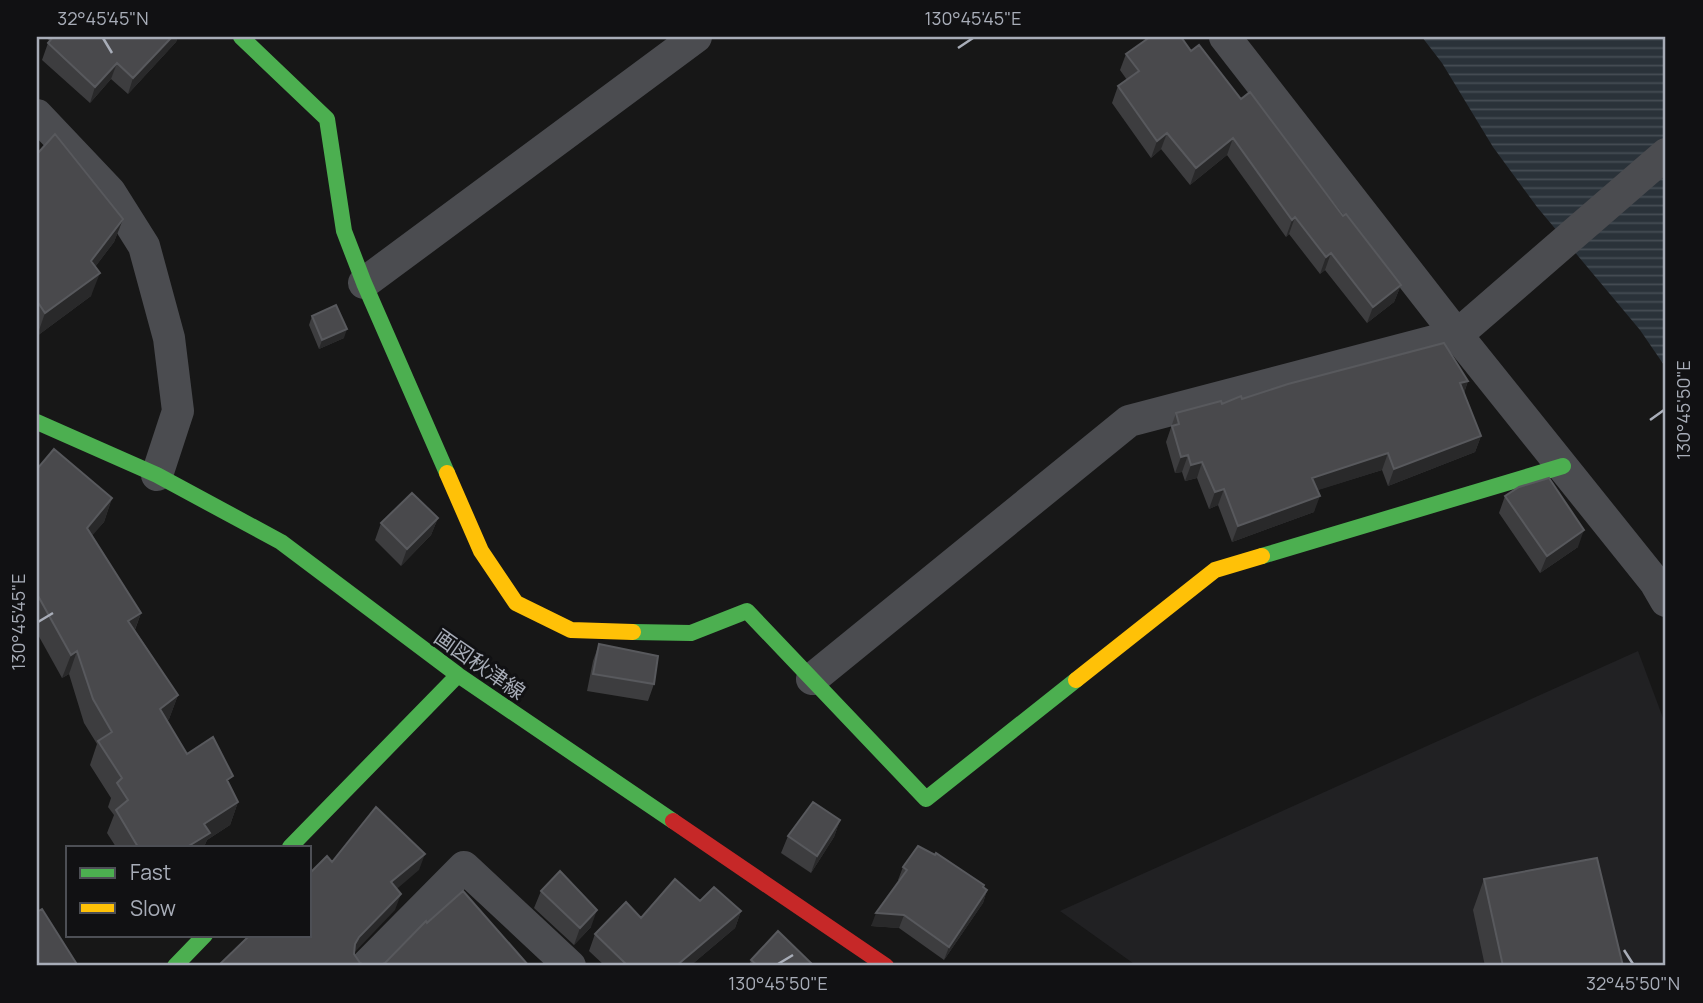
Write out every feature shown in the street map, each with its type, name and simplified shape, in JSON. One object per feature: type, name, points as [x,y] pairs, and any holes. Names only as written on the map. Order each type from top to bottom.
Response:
[{"type":"street","points":[[364,283],[696,37]]},
{"type":"street","points":[[1225,37],[1457,335],[1655,582],[1666,600]]},
{"type":"street","points":[[251,40],[327,119],[344,231],[364,283],[481,551],[516,603],[571,630],[691,633],[747,611],[926,799],[1215,570],[1563,466]]},
{"type":"street","points":[[37,114],[110,192],[144,246],[169,338],[178,411],[157,475]]},
{"type":"street","points":[[812,679],[1129,421],[1457,335],[1666,154]]},
{"type":"street","name":"画図秋津線","points":[[37,422],[157,475],[281,542],[458,675],[886,966]]},
{"type":"street","points":[[291,846],[458,675]]},
{"type":"street","points":[[366,966],[464,867],[570,966]]},
{"type":"street","points":[[175,966],[204,936]]},
{"type":"shaded area","points":[[1422,37],[1666,37],[1666,368],[1640,330],[1537,207],[1493,147],[1442,63]]},
{"type":"shaded area","points":[[1638,651],[1666,726],[1666,966],[1137,966],[1060,911]]},
{"type":"building","points":[[53,37],[172,37],[133,78],[117,63],[95,87],[48,43]]},
{"type":"building","points":[[1150,37],[1181,37],[1191,51],[1199,45],[1241,99],[1250,92],[1343,216],[1346,214],[1401,285],[1373,307],[1331,253],[1326,257],[1295,217],[1292,220],[1233,138],[1196,168],[1167,133],[1157,141],[1118,86],[1139,71],[1126,54]]},
{"type":"building","points":[[55,134],[123,219],[91,261],[100,273],[45,313],[37,301],[37,152]]},
{"type":"building","points":[[336,305],[347,329],[322,340],[312,316]]},
{"type":"building","points":[[1444,343],[1468,381],[1460,383],[1481,436],[1394,469],[1388,453],[1312,478],[1320,496],[1238,526],[1224,489],[1215,492],[1202,462],[1191,465],[1188,455],[1181,457],[1172,426],[1179,424],[1176,413],[1221,401],[1222,404],[1241,396],[1242,399],[1288,384]]},
{"type":"building","points":[[54,449],[112,498],[87,528],[141,613],[128,621],[178,695],[160,709],[187,754],[213,737],[233,776],[227,780],[238,802],[204,824],[210,833],[189,846],[137,846],[116,810],[128,800],[117,783],[122,778],[98,741],[112,732],[93,699],[77,651],[71,655],[37,594],[37,469]]},
{"type":"building","points":[[1549,478],[1584,530],[1547,556],[1505,496],[1519,487]]},
{"type":"building","points":[[412,493],[438,518],[407,549],[381,523]]},
{"type":"building","points":[[599,644],[658,656],[654,684],[593,674]]},
{"type":"building","points":[[813,802],[840,820],[817,856],[788,836]]},
{"type":"building","points":[[376,807],[425,854],[391,882],[401,894],[355,944],[354,954],[360,963],[366,966],[218,966],[249,936],[312,936],[312,871],[327,856],[332,862]]},
{"type":"building","points":[[918,846],[935,855],[936,853],[984,885],[987,890],[949,947],[904,915],[876,913],[907,870],[903,867]]},
{"type":"building","points":[[1597,858],[1623,966],[1503,966],[1484,879]]},
{"type":"building","points":[[560,871],[597,910],[580,928],[541,891]]},
{"type":"building","points":[[675,879],[700,901],[714,887],[741,911],[676,966],[628,966],[595,934],[626,902],[641,918]]},
{"type":"building","points":[[463,891],[529,966],[378,966],[385,963],[426,921],[427,923]]},
{"type":"building","points":[[42,909],[78,966],[37,966],[37,912]]},
{"type":"building","points":[[778,931],[814,966],[758,966],[751,960]]},
{"type":"traffic: fast","points":[[241,37],[327,119],[344,231],[447,473]]},
{"type":"traffic: fast","points":[[37,422],[157,475],[281,542],[458,675],[673,821]]},
{"type":"traffic: fast","points":[[1262,556],[1563,466]]},
{"type":"traffic: fast","points":[[633,632],[691,633],[747,611],[926,799],[1076,680]]},
{"type":"traffic: fast","points":[[291,846],[458,675]]},
{"type":"traffic: fast","points":[[175,966],[204,936]]},
{"type":"traffic: slow","points":[[447,473],[481,551],[516,603],[571,630],[633,632]]},
{"type":"traffic: slow","points":[[1076,680],[1215,570],[1262,556]]},
{"type":"traffic: jam","points":[[673,821],[886,966]]}]
